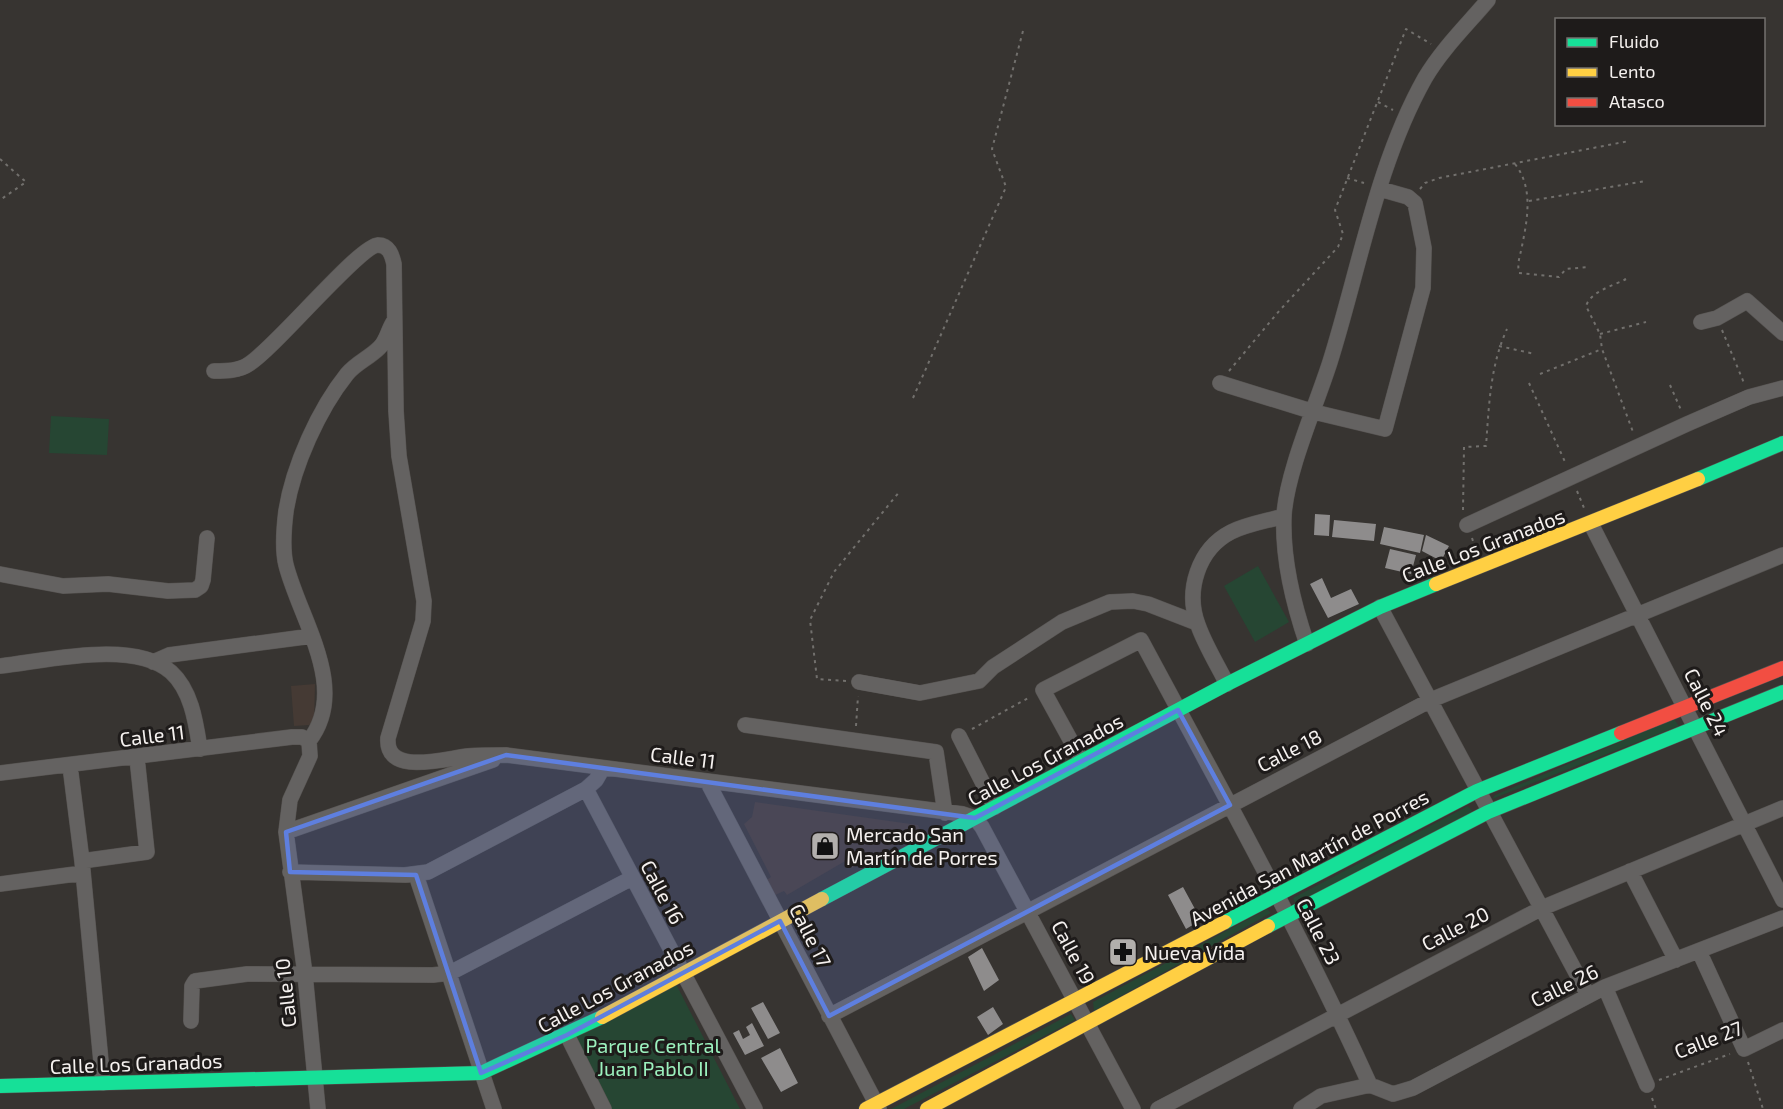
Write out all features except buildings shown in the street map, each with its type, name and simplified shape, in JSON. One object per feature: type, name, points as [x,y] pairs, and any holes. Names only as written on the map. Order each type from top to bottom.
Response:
[{"type":"main road","name":"Calle Los Granados","points":[[0,1086],[481,1073],[567,1035],[1227,684],[1380,607],[1591,524],[1783,443]]},
{"type":"main road","name":"Avenida San Martín de Porres","points":[[874,1107],[1478,791],[1783,668]]},
{"type":"main road","points":[[927,1109],[1288,915],[1488,812],[1783,692]]},
{"type":"street","points":[[1307,644],[1295,609],[1285,550],[1284,516],[1287,493],[1349,301],[1380,189],[1407,117],[1426,77],[1488,0]]},
{"type":"street","points":[[1220,383],[1314,412],[1385,429],[1424,288],[1424,248],[1415,203],[1408,197],[1380,189]]},
{"type":"street","points":[[213,371],[234,370],[252,363],[330,287],[357,256],[373,246],[385,246],[392,256],[397,318]]},
{"type":"street","points":[[1701,322],[1717,318],[1747,301],[1783,333]]},
{"type":"street","name":"Calle 10","points":[[318,1109],[305,974],[286,832],[290,800],[310,756],[309,741],[320,727],[326,698],[312,636],[286,564],[286,510],[294,476],[309,438],[346,375],[379,348],[397,318]]},
{"type":"street","name":"Calle 11","points":[[397,318],[396,411],[399,456],[424,601],[423,621],[388,738],[389,750],[398,759],[413,764],[470,756],[506,755],[963,814],[975,818]]},
{"type":"street","points":[[1467,525],[1749,397],[1783,388]]},
{"type":"street","points":[[1227,684],[1197,623],[1194,591],[1199,564],[1211,546],[1231,532],[1284,516]]},
{"type":"street","name":"Calle 24","points":[[1591,524],[1686,706],[1783,900]]},
{"type":"street","points":[[0,574],[63,586],[108,584],[168,591],[195,590],[201,586],[203,580],[207,538]]},
{"type":"street","name":"Calle 18","points":[[829,1016],[1431,700],[1783,555]]},
{"type":"street","points":[[859,682],[920,693],[979,681],[993,667],[1062,622],[1110,602],[1132,601],[1148,604],[1197,623]]},
{"type":"street","points":[[1380,607],[1588,995]]},
{"type":"street","points":[[153,662],[169,655],[312,636]]},
{"type":"street","name":"Calle 23","points":[[1043,690],[1141,640],[1288,915],[1370,1085]]},
{"type":"street","points":[[0,666],[110,654],[132,654],[153,662],[172,673],[184,690],[193,711],[200,749]]},
{"type":"street","points":[[1043,690],[1082,761]]},
{"type":"street","points":[[745,725],[856,738],[936,752],[945,813]]},
{"type":"street","name":"Calle 11","points":[[0,773],[137,758],[297,736],[309,741]]},
{"type":"street","points":[[959,736],[995,807]]},
{"type":"street","points":[[286,832],[506,755]]},
{"type":"street","points":[[0,884],[147,852],[137,758]]},
{"type":"street","points":[[70,766],[83,867],[103,1083]]},
{"type":"street","points":[[291,872],[416,875],[440,867],[586,789],[596,780],[603,768]]},
{"type":"street","name":"Calle 17","points":[[707,781],[874,1107]]},
{"type":"street","name":"Calle 16","points":[[586,789],[754,1109]]},
{"type":"street","name":"Calle 20","points":[[1158,1109],[1337,1013],[1542,908],[1783,808]]},
{"type":"street","name":"Calle 19","points":[[975,818],[1028,910],[1133,1109]]},
{"type":"street","points":[[1630,871],[1676,960]]},
{"type":"street","points":[[416,875],[494,1109]]},
{"type":"street","points":[[191,1021],[192,986],[195,981],[248,974],[433,975],[450,972],[632,878]]},
{"type":"street","name":"Calle 26","points":[[1370,1085],[1393,1095],[1413,1088],[1605,987],[1783,918]]},
{"type":"street","points":[[1699,951],[1744,1049]]},
{"type":"street","points":[[1605,987],[1647,1085]]},
{"type":"street","name":"Calle 27","points":[[1744,1049],[1783,1030]]},
{"type":"street","points":[[567,1035],[604,1109]]},
{"type":"street","points":[[1301,1109],[1321,1096],[1370,1085]]},
{"type":"path","points":[[1220,383],[1280,310],[1338,247],[1343,234],[1335,210],[1406,28],[1444,52]]},
{"type":"path","points":[[913,398],[1006,187],[992,149],[1023,31]]},
{"type":"path","points":[[1415,203],[1419,190],[1425,183],[1439,178],[1629,141]]},
{"type":"path","points":[[0,159],[26,182],[0,200]]},
{"type":"path","points":[[1515,164],[1525,177],[1528,201],[1517,262],[1520,273],[1559,277],[1566,269],[1590,267]]},
{"type":"path","points":[[1347,178],[1380,189]]},
{"type":"path","points":[[1528,201],[1646,181]]},
{"type":"path","points":[[1626,279],[1609,286],[1588,301],[1586,306],[1600,334],[1602,349],[1638,446]]},
{"type":"path","points":[[1717,318],[1749,397]]},
{"type":"path","points":[[1600,334],[1646,322]]},
{"type":"path","points":[[1482,565],[1463,510],[1464,447],[1486,446],[1490,392],[1499,346],[1507,329]]},
{"type":"path","points":[[1499,346],[1535,354]]},
{"type":"path","points":[[1540,374],[1602,349]]},
{"type":"path","points":[[1529,383],[1591,524]]},
{"type":"path","points":[[1670,385],[1687,424]]},
{"type":"path","points":[[856,738],[859,682],[817,679],[810,620],[834,572],[900,491]]},
{"type":"path","points":[[959,736],[1043,690]]},
{"type":"path","points":[[1744,1049],[1763,1109]]},
{"type":"path","name":"Calle 27","points":[[1647,1085],[1744,1049]]},
{"type":"highlighted area","points":[[1178,710],[1230,805],[829,1016],[780,921],[567,1035],[481,1073],[416,875],[290,872],[286,832],[506,755],[975,818]]},
{"type":"shaded area","points":[[315,684],[314,721],[309,725],[294,726],[291,686]]},
{"type":"shaded area","name":"Mercado San Martín de Porres","points":[[755,802],[918,825],[921,832],[852,868],[847,860],[787,895],[784,891],[773,896],[765,881],[771,877],[744,824],[752,817]]},
{"type":"green space","points":[[51,416],[109,419],[107,455],[49,453]]},
{"type":"green space","points":[[1258,566],[1289,622],[1255,642],[1224,586]]},
{"type":"green space","points":[[1674,719],[1679,726],[1492,799],[1495,795]]},
{"type":"green space","points":[[1468,806],[1473,812],[1296,904],[1293,898]]},
{"type":"green space","points":[[1267,909],[1271,913],[1094,1011],[1093,1002]]},
{"type":"green space","name":"Parque Central Juan Pablo II","points":[[676,984],[740,1109],[611,1109],[574,1037]]},
{"type":"green space","points":[[1071,1014],[1075,1020],[904,1109],[891,1109]]},
{"type":"traffic: fast","points":[[1698,479],[1783,443]]},
{"type":"traffic: fast","points":[[822,899],[1227,684],[1380,607],[1436,584]]},
{"type":"traffic: fast","points":[[1268,926],[1488,812],[1783,692]]},
{"type":"traffic: fast","points":[[1225,922],[1477,791],[1621,733]]},
{"type":"traffic: fast","points":[[0,1086],[481,1073],[602,1017]]},
{"type":"traffic: slow","points":[[1436,584],[1698,479]]},
{"type":"traffic: slow","points":[[602,1017],[822,899]]},
{"type":"traffic: slow","points":[[866,1109],[1225,922]]},
{"type":"traffic: slow","points":[[927,1109],[1268,926]]},
{"type":"traffic: jam","points":[[1621,733],[1783,668]]},
{"type":"place","name":"Mercado San Martín de Porres","points":[[825,846]]},
{"type":"place","name":"Nueva Vida","points":[[1123,952]]}]
